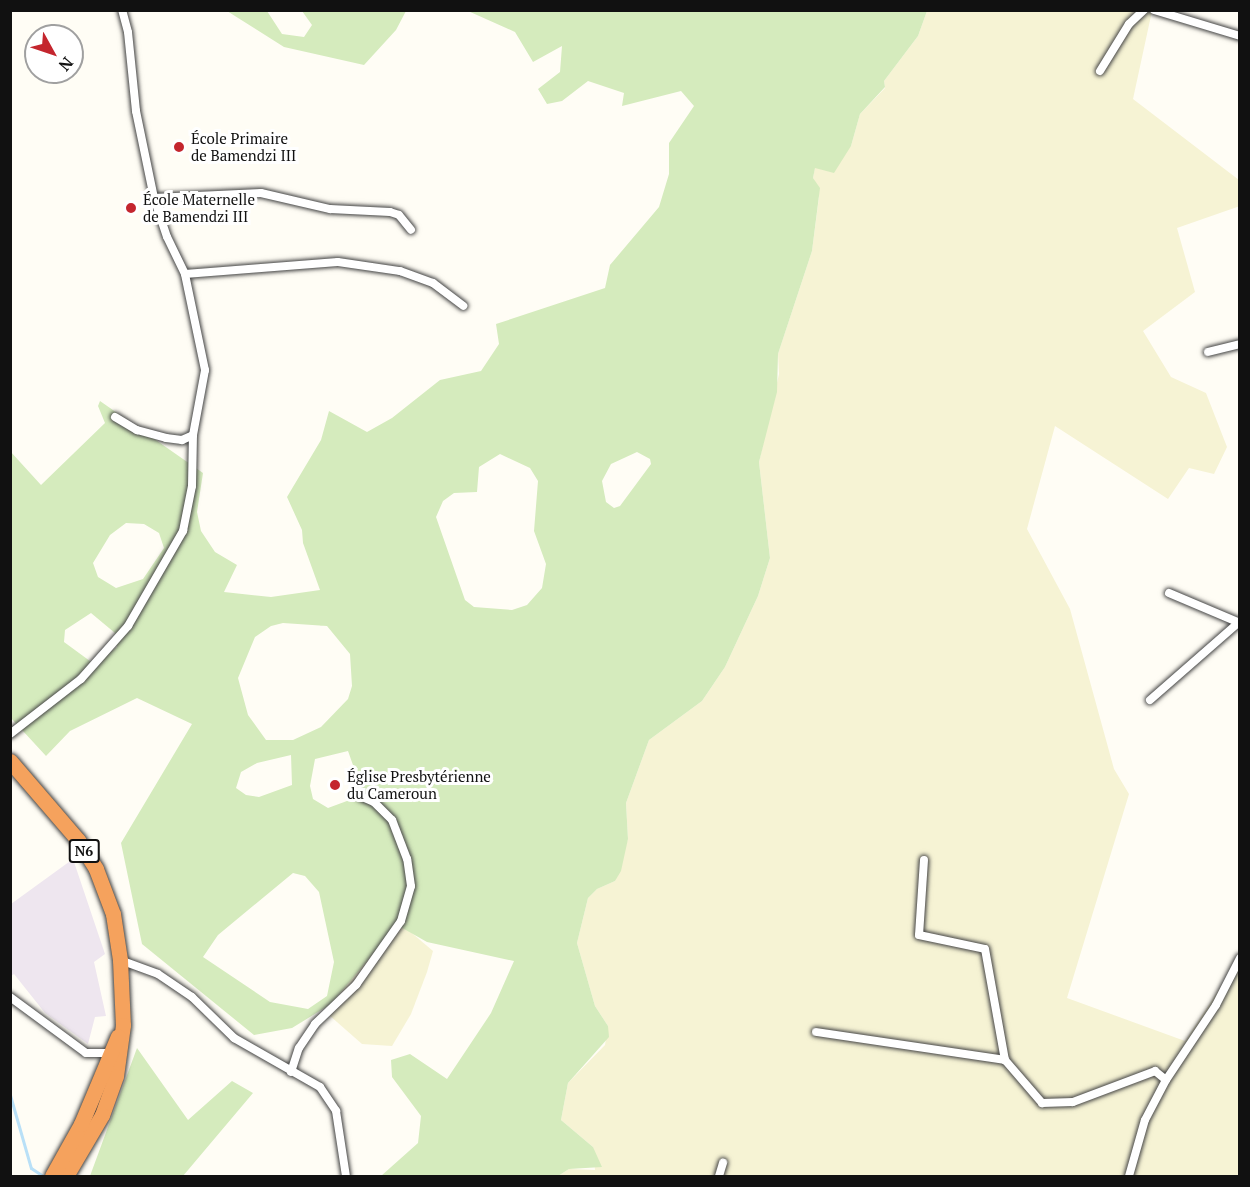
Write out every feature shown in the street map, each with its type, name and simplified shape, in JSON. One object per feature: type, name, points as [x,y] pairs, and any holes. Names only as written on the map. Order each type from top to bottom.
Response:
[{"type":"highway","name":"N6","points":[[10,761],[78,840],[96,869],[113,914],[120,960],[123,1025],[110,1095],[66,1176]]},
{"type":"highway","name":"N6","points":[[52,1176],[81,1124],[123,1025]]},
{"type":"street","points":[[10,734],[81,679],[143,603],[183,531],[192,486],[193,435],[205,370],[185,274],[167,237],[154,198],[136,111],[128,32],[122,10]]},
{"type":"street","points":[[1100,71],[1129,24],[1144,10]]},
{"type":"street","points":[[1154,10],[1239,36]]},
{"type":"street","points":[[154,198],[261,193],[330,209],[390,212],[399,215],[411,230]]},
{"type":"street","points":[[185,274],[338,262],[400,270],[433,283],[463,306]]},
{"type":"street","points":[[1208,352],[1239,344]]},
{"type":"street","points":[[115,417],[137,430],[166,438],[182,440],[193,435]]},
{"type":"street","points":[[1150,700],[1239,623],[1169,593]]},
{"type":"street","points":[[291,1072],[300,1048],[315,1024],[356,985],[401,921],[411,886],[407,859],[392,820],[374,802],[360,796]]},
{"type":"street","points":[[924,860],[919,935],[985,949],[1005,1060],[1042,1103],[1073,1102],[1155,1071],[1166,1080]]},
{"type":"street","points":[[1129,1176],[1145,1120],[1166,1080],[1216,1005],[1239,958]]},
{"type":"street","points":[[120,960],[158,974],[192,997],[234,1038],[320,1087],[330,1097],[346,1176]]},
{"type":"street","points":[[10,997],[86,1053],[110,1053]]},
{"type":"street","points":[[816,1032],[1005,1060]]},
{"type":"street","points":[[719,1176],[723,1164]]},
{"type":"shaded area","points":[[927,11],[1152,11],[1133,99],[1239,180],[1240,206],[1177,228],[1195,292],[1143,331],[1171,377],[1206,393],[1227,447],[1214,474],[1189,468],[1168,499],[1055,426],[1027,529],[1070,609],[1114,769],[1129,794],[1067,998],[1185,1041],[1239,959],[1239,1176],[558,1176],[569,1169],[595,1170],[593,1147],[561,1120],[568,1083],[605,1045],[608,1026],[595,1006],[577,943],[588,898],[597,889],[615,881],[628,839],[626,803],[649,740],[702,701],[725,667],[758,596],[770,558],[759,462],[779,374],[778,354],[812,251],[819,197],[813,178],[815,167],[851,146],[860,114],[885,88],[884,81],[918,36]]},
{"type":"shaded area","points":[[73,859],[105,954],[94,962],[106,1016],[95,1017],[88,1044],[45,1013],[14,974],[11,976],[11,904]]},
{"type":"shaded area","points":[[400,923],[433,951],[427,972],[411,1014],[392,1046],[362,1044],[329,1015],[359,957]]},
{"type":"green space","points":[[227,11],[267,11],[282,34],[304,37],[312,25],[302,11],[406,11],[396,30],[364,65],[284,47]]},
{"type":"green space","points":[[468,11],[927,11],[918,36],[884,81],[885,87],[860,114],[851,146],[834,173],[815,168],[813,178],[820,188],[812,251],[778,354],[777,392],[759,462],[770,558],[758,596],[725,667],[702,701],[649,740],[626,803],[628,839],[621,871],[615,881],[597,889],[588,898],[577,943],[595,1006],[608,1026],[609,1037],[568,1083],[561,1120],[593,1147],[602,1167],[569,1169],[558,1176],[381,1176],[418,1143],[421,1116],[392,1077],[391,1060],[410,1054],[447,1079],[491,1013],[514,961],[427,942],[397,925],[331,1004],[292,1028],[254,1035],[142,944],[121,843],[192,724],[137,698],[70,731],[46,756],[11,718],[10,451],[41,485],[105,423],[98,406],[100,401],[203,473],[197,512],[201,531],[215,552],[237,565],[224,592],[271,597],[320,590],[303,543],[302,530],[287,497],[321,440],[329,411],[367,432],[392,418],[440,380],[481,371],[499,344],[496,324],[605,288],[610,265],[659,207],[669,174],[669,143],[694,106],[681,91],[622,106],[624,93],[588,81],[562,101],[547,104],[538,89],[560,72],[562,46],[533,62],[515,32]],"holes":[[[637,452],[650,459],[651,464],[620,506],[614,508],[606,502],[602,481],[611,464]],[[500,454],[530,468],[538,481],[534,531],[546,564],[542,588],[527,605],[512,610],[474,607],[465,600],[436,517],[443,501],[454,493],[477,492],[479,467]],[[126,523],[144,524],[159,533],[164,548],[143,579],[116,588],[98,577],[93,563],[110,535]],[[91,613],[115,633],[117,647],[94,664],[64,642],[65,630]],[[283,623],[327,626],[350,654],[352,686],[348,699],[321,727],[293,740],[266,740],[248,715],[238,678],[255,637],[271,626]],[[348,751],[359,782],[355,798],[328,808],[313,799],[310,786],[315,759]],[[291,755],[292,785],[259,797],[246,795],[236,788],[241,772],[257,763]],[[293,873],[305,876],[319,892],[334,962],[327,996],[308,1009],[270,1002],[203,957],[218,935]]]},
{"type":"green space","points":[[137,1048],[188,1120],[232,1081],[253,1093],[183,1176],[90,1176]]},
{"type":"waterway","points":[[10,1095],[31,1168],[43,1176]]},
{"type":"place","name":"École Primaire de Bamendzi III","points":[[179,147]]},
{"type":"place","name":"École Maternelle de Bamendzi III","points":[[131,208]]},
{"type":"place","name":"Église Presbytérienne du Cameroun","points":[[335,785]]}]
